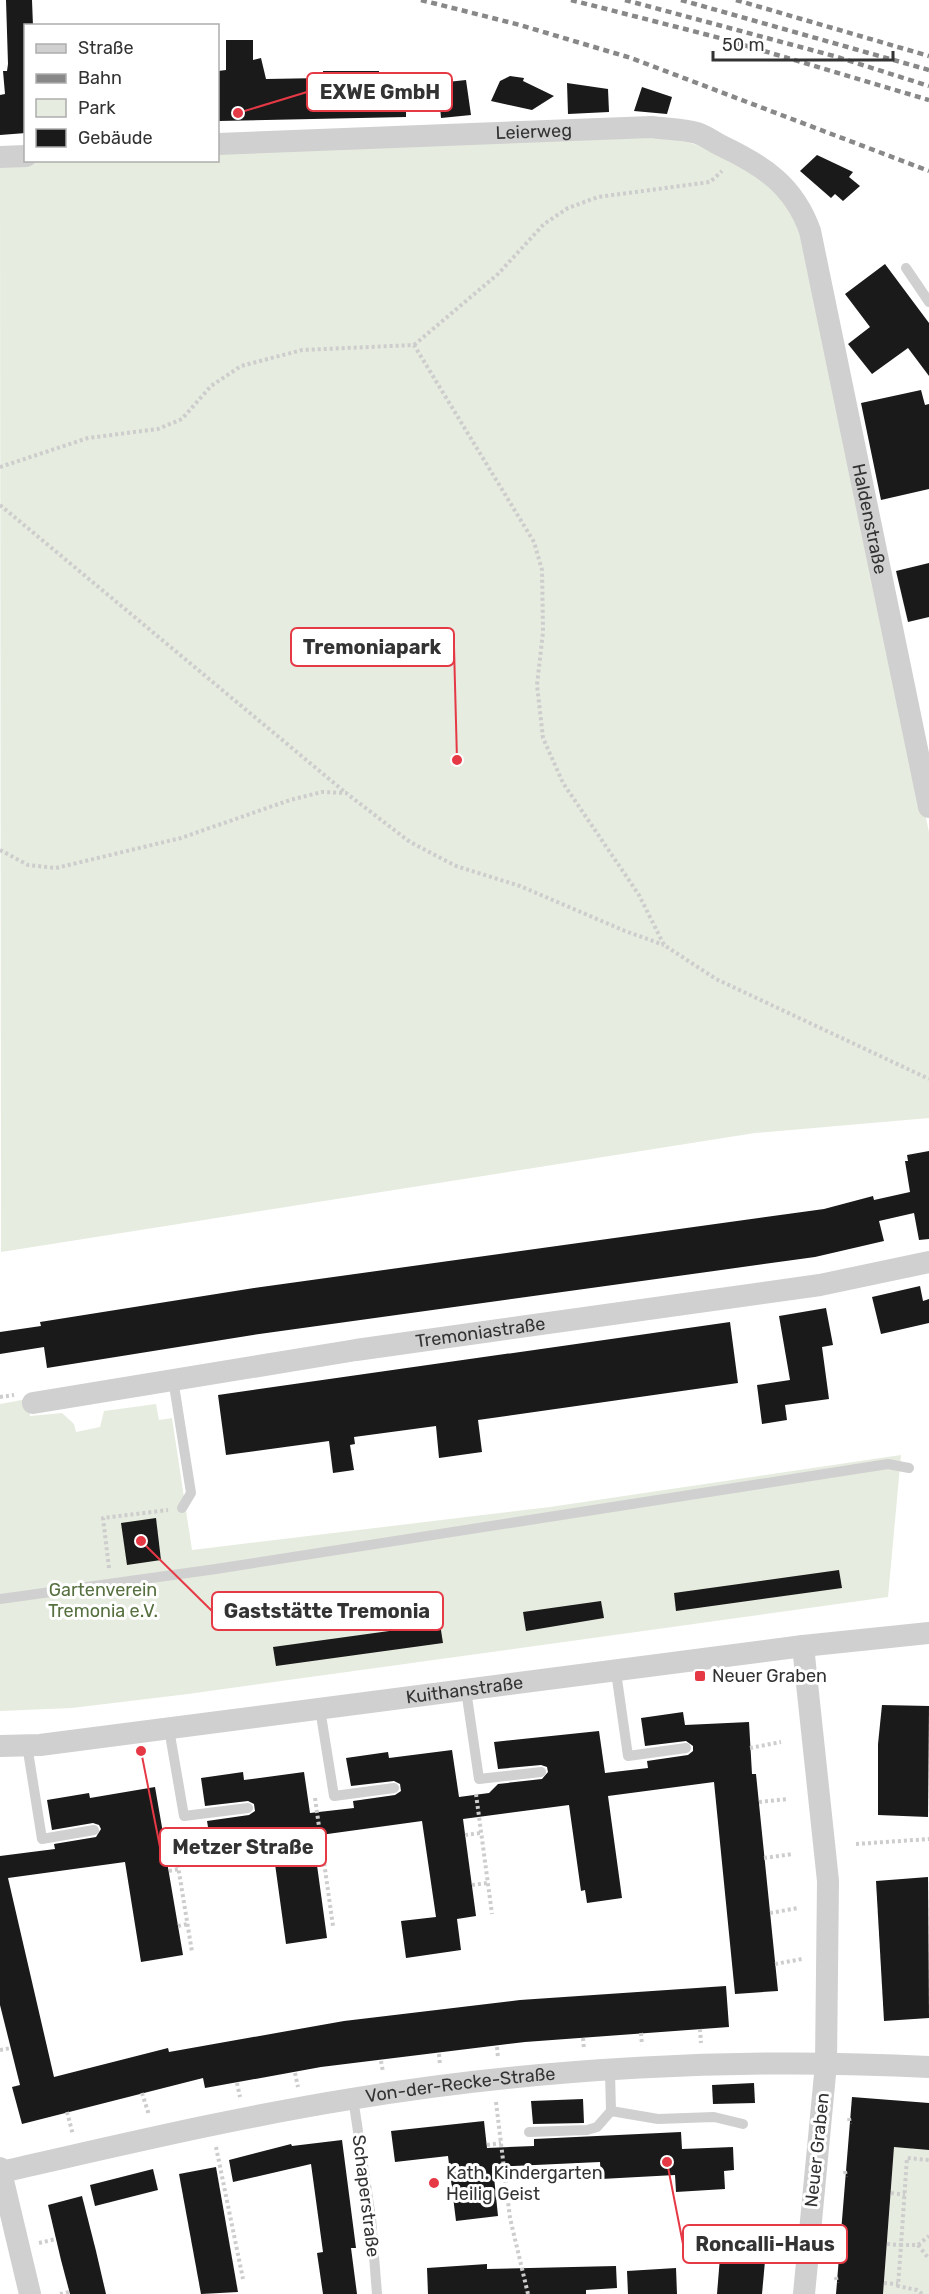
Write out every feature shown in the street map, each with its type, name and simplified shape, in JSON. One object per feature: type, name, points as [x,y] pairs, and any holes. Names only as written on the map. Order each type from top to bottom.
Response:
[{"type":"street","name":"Leierweg","points":[[219,144],[651,127],[698,134],[736,153],[773,176],[802,208],[810,231]]},
{"type":"street","points":[[0,157],[24,156]]},
{"type":"street","name":"Haldenstraße","points":[[810,231],[929,807]]},
{"type":"street","name":"Tremoniastraße","points":[[33,1403],[356,1350],[820,1285],[929,1262]]},
{"type":"street","name":"Kuithanstraße","points":[[0,1746],[170,1729],[804,1646],[929,1633]]},
{"type":"street","name":"Neuer Graben","points":[[804,1646],[828,1881],[826,2064],[804,2294]]},
{"type":"street","name":"Von-der-Recke-Straße","points":[[0,2170],[353,2098],[493,2080],[702,2066],[826,2064],[929,2067]]},
{"type":"street","points":[[0,2170],[30,2294]]},
{"type":"lane","points":[[906,268],[929,302]]},
{"type":"lane","points":[[173,1379],[191,1493],[182,1508]]},
{"type":"lane","points":[[0,1599],[111,1584],[888,1464],[909,1468]]},
{"type":"lane","points":[[616,1672],[628,1756],[686,1748]]},
{"type":"lane","points":[[466,1690],[479,1779],[541,1772]]},
{"type":"lane","points":[[320,1709],[334,1796],[394,1788]]},
{"type":"lane","points":[[170,1729],[184,1816],[248,1808]]},
{"type":"lane","points":[[27,1745],[42,1839],[94,1830]]},
{"type":"lane","points":[[529,2132],[587,2130],[597,2127],[611,2111],[610,2072]]},
{"type":"lane","name":"Schaperstraße","points":[[353,2098],[371,2218],[377,2294]]},
{"type":"lane","points":[[611,2111],[658,2119],[714,2117],[743,2124]]},
{"type":"path","points":[[0,467],[88,438],[158,429],[182,419],[211,386],[241,366],[302,350],[414,345],[498,274],[544,224],[568,208],[598,197],[710,182],[736,153]]},
{"type":"path","points":[[414,345],[534,542],[542,570],[543,632],[537,685],[543,738],[563,783],[639,895],[664,945]]},
{"type":"path","points":[[0,506],[346,793],[410,842],[456,866],[520,886],[664,945],[716,979],[929,1079]]},
{"type":"path","points":[[0,850],[28,865],[56,868],[182,838],[312,794],[346,793]]},
{"type":"path","points":[[111,1584],[103,1518],[182,1508]]},
{"type":"path","points":[[750,1748],[782,1742]]},
{"type":"path","points":[[475,1788],[492,1914]]},
{"type":"path","points":[[308,1798],[315,1797],[333,1926]]},
{"type":"path","points":[[759,1802],[788,1799]]},
{"type":"path","points":[[172,1826],[192,1952]]},
{"type":"path","points":[[465,1835],[481,1833]]},
{"type":"path","points":[[856,1844],[929,1839]]},
{"type":"path","points":[[315,1853],[323,1851]]},
{"type":"path","points":[[764,1858],[793,1854]]},
{"type":"path","points":[[169,1871],[179,1869]]},
{"type":"path","points":[[472,1885],[488,1883]]},
{"type":"path","points":[[323,1908],[330,1906]]},
{"type":"path","points":[[770,1913],[798,1908]]},
{"type":"path","points":[[178,1926],[188,1924]]},
{"type":"path","points":[[775,1964],[802,1959]]},
{"type":"path","points":[[0,2050],[10,2048]]},
{"type":"path","points":[[493,2080],[510,2218],[528,2294]]},
{"type":"path","points":[[849,2118],[850,2124]]},
{"type":"path","points":[[211,2126],[243,2279]]},
{"type":"path","points":[[487,2145],[501,2143]]},
{"type":"path","points":[[898,2284],[907,2158],[929,2160]]},
{"type":"path","points":[[845,2171],[846,2177]]},
{"type":"path","points":[[891,2193],[905,2195]]},
{"type":"path","points":[[221,2201],[227,2199]]},
{"type":"path","points":[[841,2224],[841,2230]]},
{"type":"path","points":[[887,2244],[918,2245],[929,2236]]},
{"type":"path","points":[[918,2245],[929,2259]]},
{"type":"path","points":[[232,2261],[239,2259]]},
{"type":"path","points":[[836,2277],[837,2283]]},
{"type":"path","points":[[884,2283],[917,2289],[922,2294]]},
{"type":"path","points":[[60,2294],[69,2292]]},
{"type":"green space","points":[[652,131],[738,158],[797,210],[929,832],[929,1118],[755,1133],[1,1252],[0,162],[219,162],[219,147]]},
{"type":"green space","name":"Gartenverein Tremonia e.V.","points":[[27,1399],[30,1416],[62,1413],[74,1424],[76,1432],[100,1427],[104,1411],[156,1404],[159,1420],[172,1418],[192,1550],[550,1507],[901,1455],[888,1597],[188,1694],[72,1708],[0,1711],[0,1404]]},
{"type":"green space","points":[[895,2135],[912,2136],[912,2149],[929,2150],[929,2294],[883,2294]]},
{"type":"building","points":[[6,0],[32,0],[33,24],[24,24],[24,133],[0,135],[0,95],[5,94],[3,71],[7,71]]},
{"type":"building","points":[[226,40],[253,40],[253,60],[261,58],[266,79],[323,78],[323,71],[379,71],[379,78],[406,77],[406,117],[219,121],[219,71],[226,70]]},
{"type":"building","points":[[510,76],[524,78],[523,81],[554,96],[532,110],[491,101],[500,81]]},
{"type":"building","points":[[466,80],[471,115],[441,118],[438,83]]},
{"type":"building","points":[[567,83],[608,89],[609,112],[568,114]]},
{"type":"building","points":[[642,87],[672,97],[667,114],[634,111]]},
{"type":"building","points":[[817,155],[853,172],[849,177],[860,186],[843,201],[835,194],[831,198],[800,171]]},
{"type":"building","points":[[885,264],[929,323],[929,376],[908,348],[872,374],[848,344],[870,327],[845,294]]},
{"type":"building","points":[[921,390],[925,405],[929,404],[929,489],[881,500],[861,403]]},
{"type":"building","points":[[929,563],[929,617],[908,622],[896,571]]},
{"type":"building","points":[[929,1151],[929,1239],[919,1240],[914,1213],[879,1221],[884,1241],[815,1257],[253,1335],[47,1368],[44,1347],[0,1354],[0,1332],[41,1326],[40,1322],[254,1288],[824,1209],[873,1196],[874,1200],[910,1192],[905,1161],[908,1161],[907,1155]]},
{"type":"building","points":[[920,1286],[923,1301],[929,1299],[929,1323],[881,1334],[872,1297]]},
{"type":"building","points":[[826,1308],[833,1345],[822,1347],[829,1399],[785,1405],[787,1420],[762,1424],[757,1385],[790,1380],[779,1316]]},
{"type":"building","points":[[730,1322],[738,1383],[478,1420],[482,1452],[439,1458],[436,1426],[354,1437],[355,1444],[350,1445],[354,1470],[333,1473],[329,1441],[226,1455],[218,1395]]},
{"type":"building","points":[[156,1518],[161,1560],[127,1565],[121,1523]]},
{"type":"building","points":[[839,1570],[842,1588],[676,1611],[674,1593]]},
{"type":"building","points":[[601,1601],[604,1618],[526,1631],[523,1612]]},
{"type":"building","points":[[440,1624],[443,1643],[276,1666],[273,1647]]},
{"type":"building","points":[[882,1705],[929,1706],[928,1817],[878,1815],[878,1744]]},
{"type":"building","points":[[683,1712],[685,1725],[749,1722],[752,1774],[756,1774],[778,1991],[735,1994],[714,1782],[608,1796],[622,1898],[587,1903],[585,1890],[581,1891],[569,1805],[463,1819],[476,1916],[457,1919],[461,1950],[406,1958],[401,1921],[436,1917],[422,1821],[313,1836],[327,1938],[286,1944],[272,1842],[166,1856],[183,1955],[141,1962],[125,1862],[8,1878],[54,2077],[168,2048],[169,2052],[344,2021],[520,2000],[726,1986],[729,2027],[525,2042],[321,2067],[205,2088],[203,2078],[22,2124],[12,2087],[20,2085],[0,2005],[0,1856],[55,1849],[54,1844],[96,1837],[101,1829],[99,1825],[93,1823],[52,1830],[47,1800],[89,1793],[90,1798],[155,1787],[163,1833],[208,1827],[207,1821],[249,1815],[255,1811],[254,1804],[248,1801],[205,1806],[201,1778],[243,1772],[244,1780],[304,1772],[310,1813],[354,1808],[353,1801],[395,1795],[401,1791],[400,1784],[394,1781],[351,1786],[346,1758],[388,1752],[389,1758],[452,1750],[459,1797],[489,1793],[498,1784],[542,1779],[548,1772],[547,1767],[541,1765],[498,1769],[494,1742],[599,1731],[605,1773],[648,1768],[647,1761],[688,1755],[693,1751],[693,1746],[686,1741],[645,1746],[641,1718]]},
{"type":"building","points":[[928,1877],[929,2018],[884,2021],[876,1881]]},
{"type":"building","points":[[754,2083],[755,2103],[713,2104],[712,2085]]},
{"type":"building","points":[[852,2097],[929,2103],[929,2150],[894,2147],[883,2294],[836,2294]]},
{"type":"building","points":[[583,2099],[584,2123],[533,2124],[531,2101]]},
{"type":"building","points":[[484,2121],[487,2148],[534,2146],[534,2139],[681,2132],[682,2149],[733,2147],[734,2170],[724,2171],[725,2189],[676,2192],[675,2175],[601,2179],[600,2162],[493,2167],[498,2216],[456,2221],[448,2156],[395,2162],[391,2131]]},
{"type":"building","points":[[342,2140],[356,2248],[351,2248],[357,2294],[323,2294],[317,2253],[323,2252],[311,2164],[233,2182],[229,2160],[291,2144],[292,2146]]},
{"type":"building","points":[[216,2167],[238,2292],[201,2294],[179,2174]]},
{"type":"building","points":[[153,2169],[158,2190],[95,2206],[90,2185]]},
{"type":"building","points":[[82,2196],[106,2294],[70,2294],[61,2260],[48,2205]]},
{"type":"building","points":[[720,2257],[765,2261],[762,2294],[717,2294]]},
{"type":"building","points":[[487,2264],[487,2269],[616,2266],[617,2288],[586,2290],[586,2294],[428,2294],[427,2268]]},
{"type":"building","points":[[676,2268],[677,2294],[628,2294],[627,2271]]},
{"type":"railway","points":[[421,0],[520,25],[631,58],[929,171]]},
{"type":"railway","points":[[571,0],[720,38],[929,100]]},
{"type":"railway","points":[[625,0],[834,56],[929,86]]},
{"type":"railway","points":[[681,0],[929,70]]},
{"type":"railway","points":[[736,0],[929,56]]},
{"type":"place","name":"EXWE GmbH","points":[[238,113]]},
{"type":"place","name":"Tremoniapark","points":[[457,760]]},
{"type":"place","name":"Gaststätte Tremonia","points":[[141,1541]]},
{"type":"place","name":"Neuer Graben","points":[[700,1676]]},
{"type":"place","name":"Metzer Straße","points":[[141,1751]]},
{"type":"place","name":"Roncalli-Haus","points":[[667,2162]]},
{"type":"place","name":"Kath. Kindergarten Heilig Geist","points":[[434,2183]]}]
